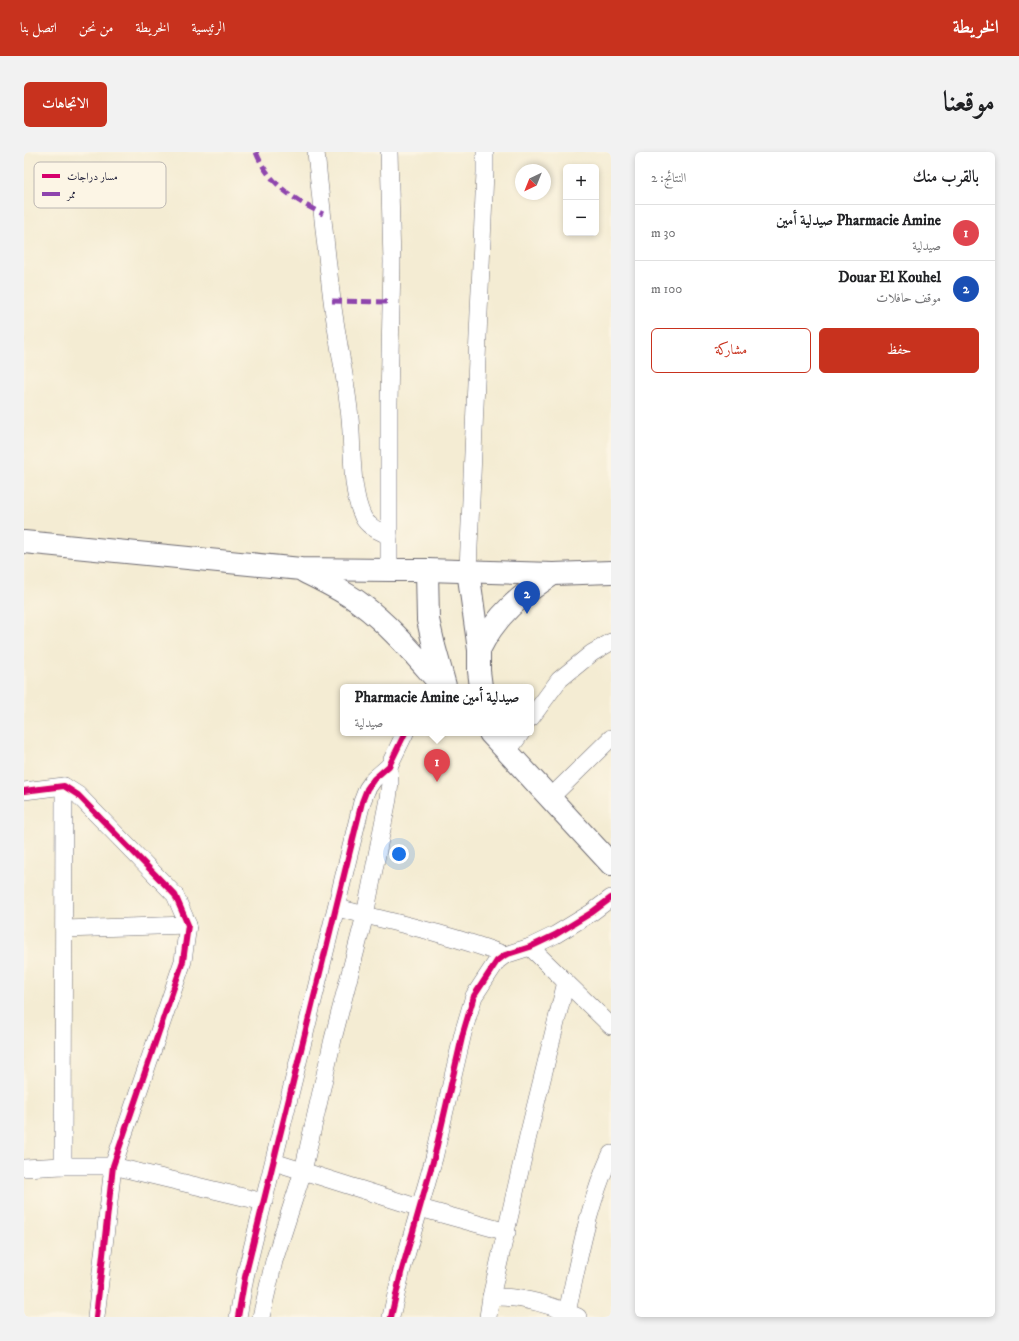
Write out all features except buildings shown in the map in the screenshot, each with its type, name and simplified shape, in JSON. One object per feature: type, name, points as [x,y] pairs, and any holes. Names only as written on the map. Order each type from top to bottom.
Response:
[{"type":"main road","points":[[24,542],[301,569],[468,570],[553,574],[611,572]]},
{"type":"main road","points":[[301,569],[341,590],[377,617],[436,684]]},
{"type":"main road","points":[[427,570],[428,620],[434,646],[436,684]]},
{"type":"main road","points":[[468,570],[479,650],[479,671],[481,684]]},
{"type":"main road","points":[[479,650],[486,636],[503,613],[536,585],[553,574]]},
{"type":"main road","points":[[499,740],[550,798],[611,863]]},
{"type":"street","points":[[316,152],[332,301],[350,418],[356,495],[360,510],[366,522],[374,529],[389,536]]},
{"type":"street","points":[[389,152],[392,262],[389,410],[389,570]]},
{"type":"street","points":[[468,570],[482,259],[485,152]]},
{"type":"street","points":[[534,714],[560,680],[592,653],[611,642]]},
{"type":"street","points":[[238,1317],[245,1277],[362,802],[367,789],[374,779],[389,766],[404,736]]},
{"type":"street","points":[[499,740],[512,736]]},
{"type":"street","points":[[550,798],[611,738]]},
{"type":"street","points":[[261,1317],[274,1261],[303,1171],[333,1039],[365,915],[388,798],[390,783],[389,766]]},
{"type":"street","points":[[24,790],[64,786],[78,794],[175,895],[188,925],[183,961],[113,1166],[96,1317]]},
{"type":"street","points":[[63,1166],[64,786]]},
{"type":"street","points":[[391,1317],[401,1273],[434,1158],[463,1033],[474,996],[498,961],[505,955],[530,947],[555,935],[591,913],[611,898]]},
{"type":"street","points":[[336,908],[457,938],[505,955]]},
{"type":"street","points":[[64,929],[188,925]]},
{"type":"street","points":[[530,947],[611,1026]]},
{"type":"street","points":[[488,1317],[528,1136],[566,982]]},
{"type":"street","points":[[492,1297],[505,1296],[552,1307],[573,1315],[592,1204],[611,1154]]},
{"type":"street","points":[[274,1162],[420,1208],[507,1232]]},
{"type":"street","points":[[24,1168],[113,1166],[264,1202]]},
{"type":"marked path","points":[[256,152],[267,173],[275,182],[302,203],[323,214]]},
{"type":"marked path","points":[[332,301],[391,302]]},
{"type":"cycle path","points":[[238,1317],[245,1277],[362,802],[367,789],[374,779],[389,766],[404,736]]},
{"type":"cycle path","points":[[24,791],[64,786],[78,795],[175,895],[188,925],[183,961],[113,1166],[96,1317]]},
{"type":"cycle path","points":[[391,1317],[401,1273],[434,1158],[463,1033],[474,996],[497,961],[505,955],[530,947],[555,935],[591,913],[611,898]]},
{"type":"place","name":"Douar El Kouhel","points":[[527,614]]},
{"type":"place","name":"Pharmacie Amine صيدلية أمين","points":[[437,782]]}]
